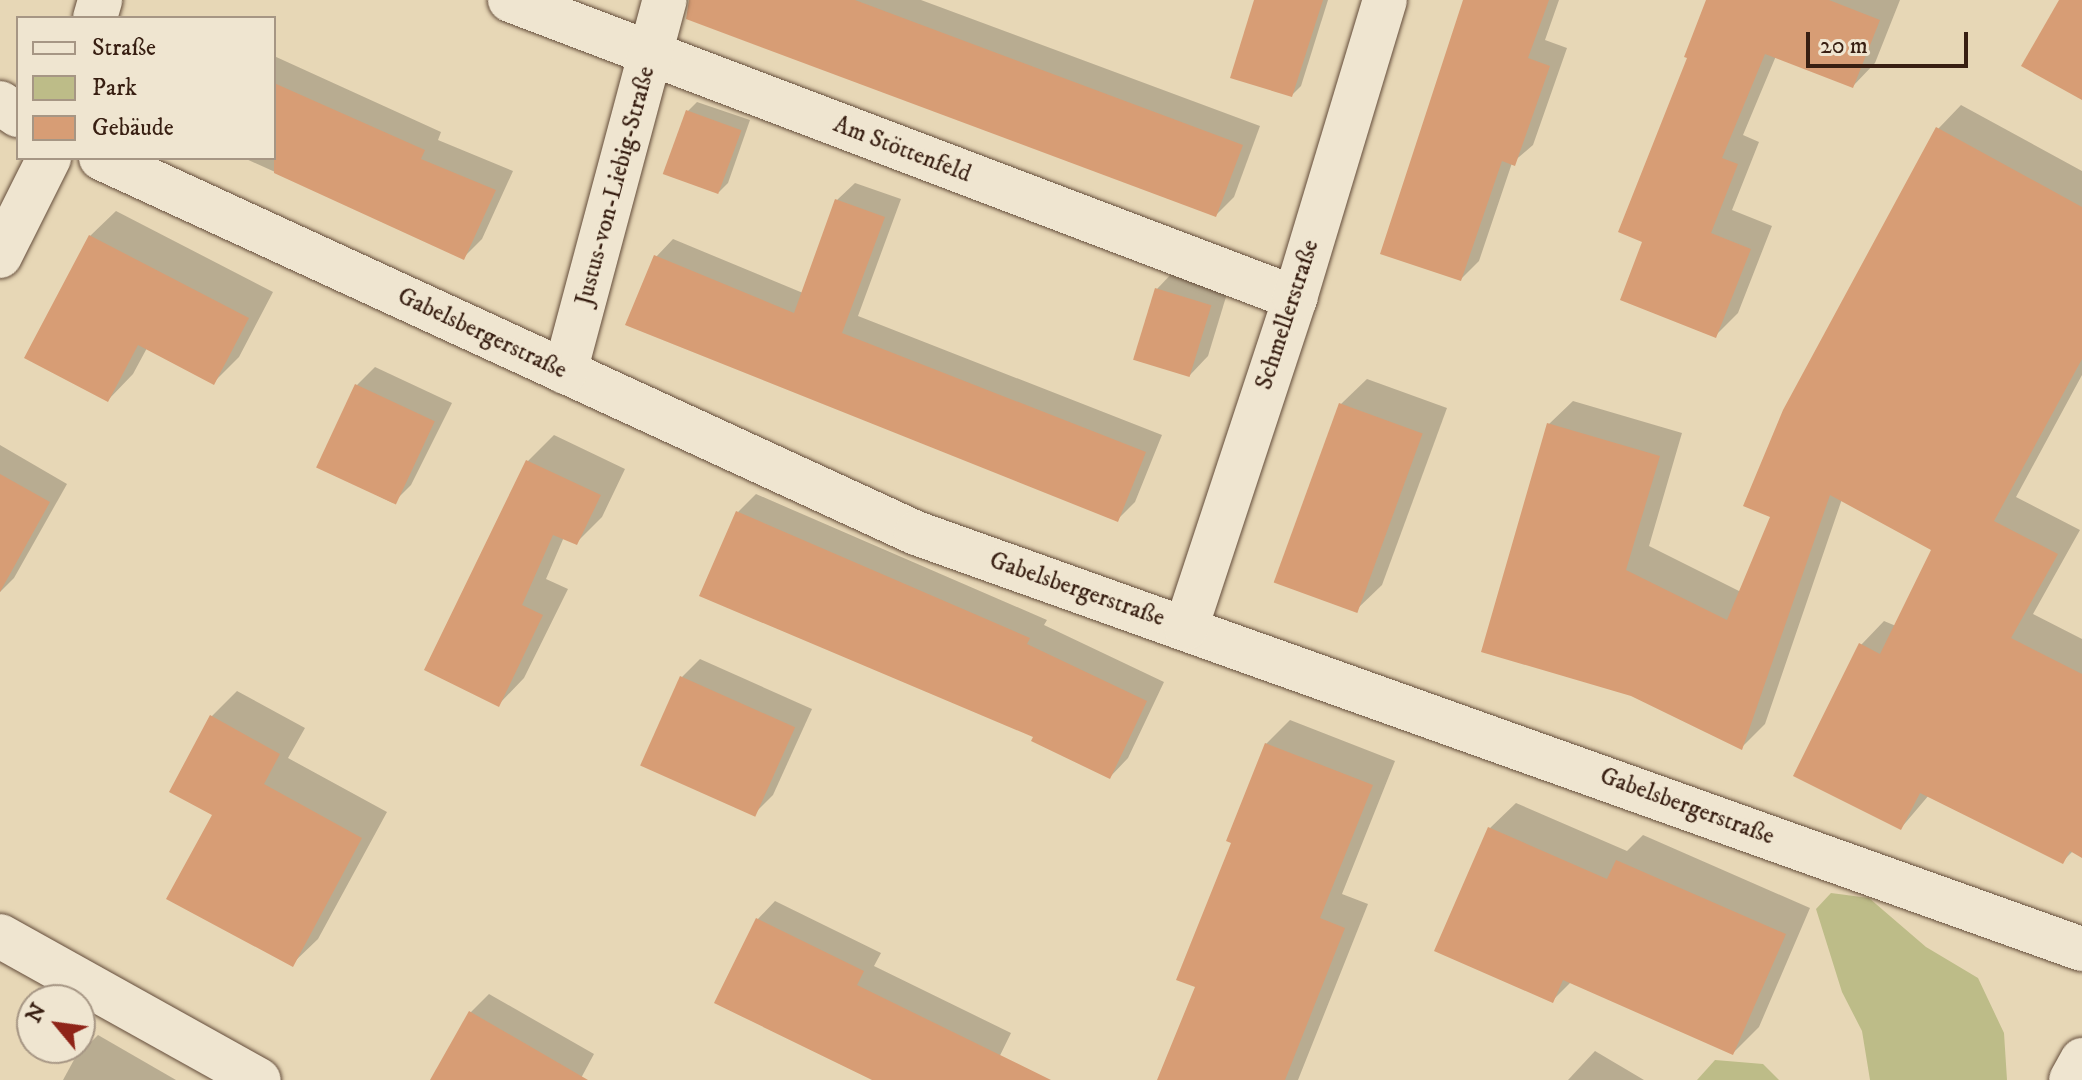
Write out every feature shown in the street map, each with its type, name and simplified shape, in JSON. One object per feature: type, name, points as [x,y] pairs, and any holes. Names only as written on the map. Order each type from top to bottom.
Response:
[{"type":"street","name":"Am Stöttenfeld","points":[[510,0],[1295,298]]},
{"type":"street","name":"Justus-von-Liebig-Straße","points":[[565,372],[665,0]]},
{"type":"street","name":"Schmellerstraße","points":[[1186,628],[1295,298],[1385,0]]},
{"type":"street","points":[[0,256],[48,160]]},
{"type":"street","name":"Gabelsbergerstraße","points":[[105,160],[916,533],[2082,949]]},
{"type":"street","points":[[0,936],[259,1080]]},
{"type":"street","points":[[2071,1080],[2082,1060]]},
{"type":"green space","points":[[1831,893],[1869,898],[1926,947],[1978,978],[2004,1033],[2007,1080],[1870,1080],[1862,1031],[1842,992],[1816,909]]},
{"type":"green space","points":[[1715,1060],[1763,1064],[1779,1080],[1697,1080]]},
{"type":"building","points":[[689,0],[855,0],[1243,145],[1216,217],[686,19]]},
{"type":"building","points":[[1254,0],[1323,0],[1292,97],[1230,78]]},
{"type":"building","points":[[1463,0],[1549,0],[1528,58],[1550,66],[1515,166],[1502,161],[1461,281],[1380,254]]},
{"type":"building","points":[[1706,0],[1829,0],[1880,20],[1853,88],[1765,54],[1722,158],[1738,164],[1711,233],[1751,249],[1716,338],[1620,300],[1642,242],[1618,232],[1687,58],[1684,57]]},
{"type":"building","points":[[2059,0],[2082,0],[2082,100],[2021,66]]},
{"type":"building","points":[[276,84],[425,150],[421,159],[496,190],[464,260],[274,173]]},
{"type":"building","points":[[686,110],[741,130],[718,194],[663,174]]},
{"type":"building","points":[[1936,127],[2082,207],[2082,359],[1994,521],[2058,554],[2011,638],[2082,674],[2082,858],[2070,851],[2063,864],[1920,793],[1901,830],[1793,776],[1859,643],[1880,654],[1931,550],[1830,495],[1742,750],[1631,696],[1481,652],[1547,423],[1660,456],[1626,570],[1727,620],[1770,517],[1743,506],[1783,410]]},
{"type":"building","points":[[835,199],[885,217],[842,333],[1146,452],[1118,522],[625,325],[654,255],[794,313]]},
{"type":"building","points":[[89,235],[249,318],[214,385],[138,345],[108,402],[24,358]]},
{"type":"building","points":[[1155,288],[1211,305],[1189,377],[1133,360]]},
{"type":"building","points":[[355,384],[435,421],[396,505],[316,467]]},
{"type":"building","points":[[1339,403],[1423,433],[1357,613],[1274,582]]},
{"type":"building","points":[[526,460],[601,495],[577,545],[553,535],[522,605],[543,615],[499,707],[424,670]]},
{"type":"building","points":[[0,474],[50,502],[0,592]]},
{"type":"building","points":[[736,511],[1030,638],[1027,644],[1147,701],[1110,779],[1031,741],[1033,737],[699,596]]},
{"type":"building","points":[[680,676],[795,727],[755,817],[640,766]]},
{"type":"building","points":[[210,715],[280,754],[264,784],[362,838],[293,967],[166,899],[212,815],[169,792]]},
{"type":"building","points":[[1265,743],[1373,785],[1320,918],[1345,928],[1285,1080],[1157,1080],[1195,987],[1176,980],[1231,843],[1226,841]]},
{"type":"building","points":[[1488,827],[1607,879],[1616,860],[1786,934],[1733,1055],[1563,980],[1553,1003],[1434,951]]},
{"type":"building","points":[[756,918],[864,971],[857,985],[1051,1080],[872,1080],[714,1003]]},
{"type":"building","points":[[469,1011],[588,1080],[430,1080]]}]
